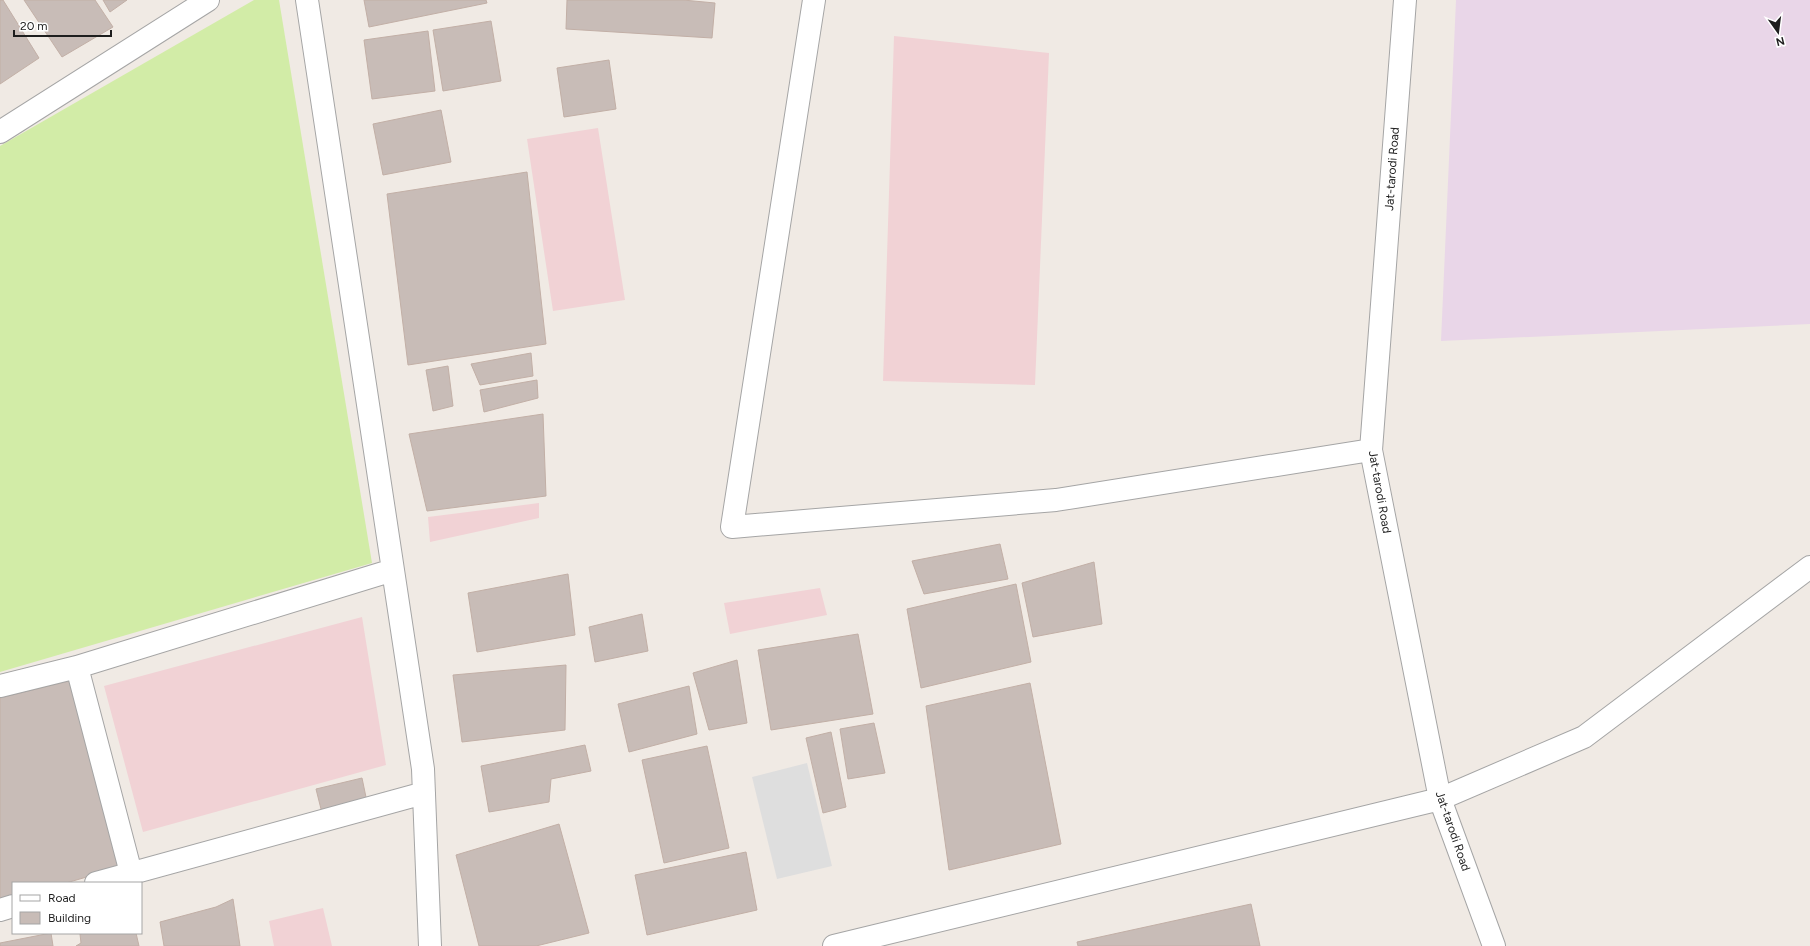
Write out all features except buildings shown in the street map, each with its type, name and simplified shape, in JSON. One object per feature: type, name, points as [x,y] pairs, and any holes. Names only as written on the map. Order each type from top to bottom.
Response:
[{"type":"street","points":[[0,132],[208,0]]},
{"type":"street","points":[[307,0],[423,769],[430,946]]},
{"type":"street","points":[[814,0],[732,527],[1056,500],[1371,450]]},
{"type":"street","name":"Jat-tarodi Road","points":[[1405,0],[1371,450],[1440,799],[1494,946]]},
{"type":"street","points":[[834,946],[1440,799],[1584,737],[1810,567]]},
{"type":"street","points":[[0,686],[77,667],[393,570]]},
{"type":"street","points":[[77,667],[131,873]]},
{"type":"street","points":[[100,882],[424,793]]},
{"type":"street","points":[[0,910],[12,906]]},
{"type":"shaded area","points":[[1456,0],[1810,0],[1810,324],[1441,341]]},
{"type":"shaded area","points":[[894,36],[1049,53],[1035,385],[883,381]]},
{"type":"shaded area","points":[[598,128],[625,300],[553,311],[527,139]]},
{"type":"shaded area","points":[[539,503],[539,518],[430,542],[428,517]]},
{"type":"shaded area","points":[[820,588],[827,615],[730,634],[724,603]]},
{"type":"shaded area","points":[[362,617],[386,765],[143,832],[104,686]]},
{"type":"shaded area","points":[[807,763],[832,866],[777,879],[752,777]]},
{"type":"shaded area","points":[[323,908],[332,946],[274,946],[269,921]]},
{"type":"green space","points":[[254,0],[279,0],[372,563],[0,672],[0,146]]}]
